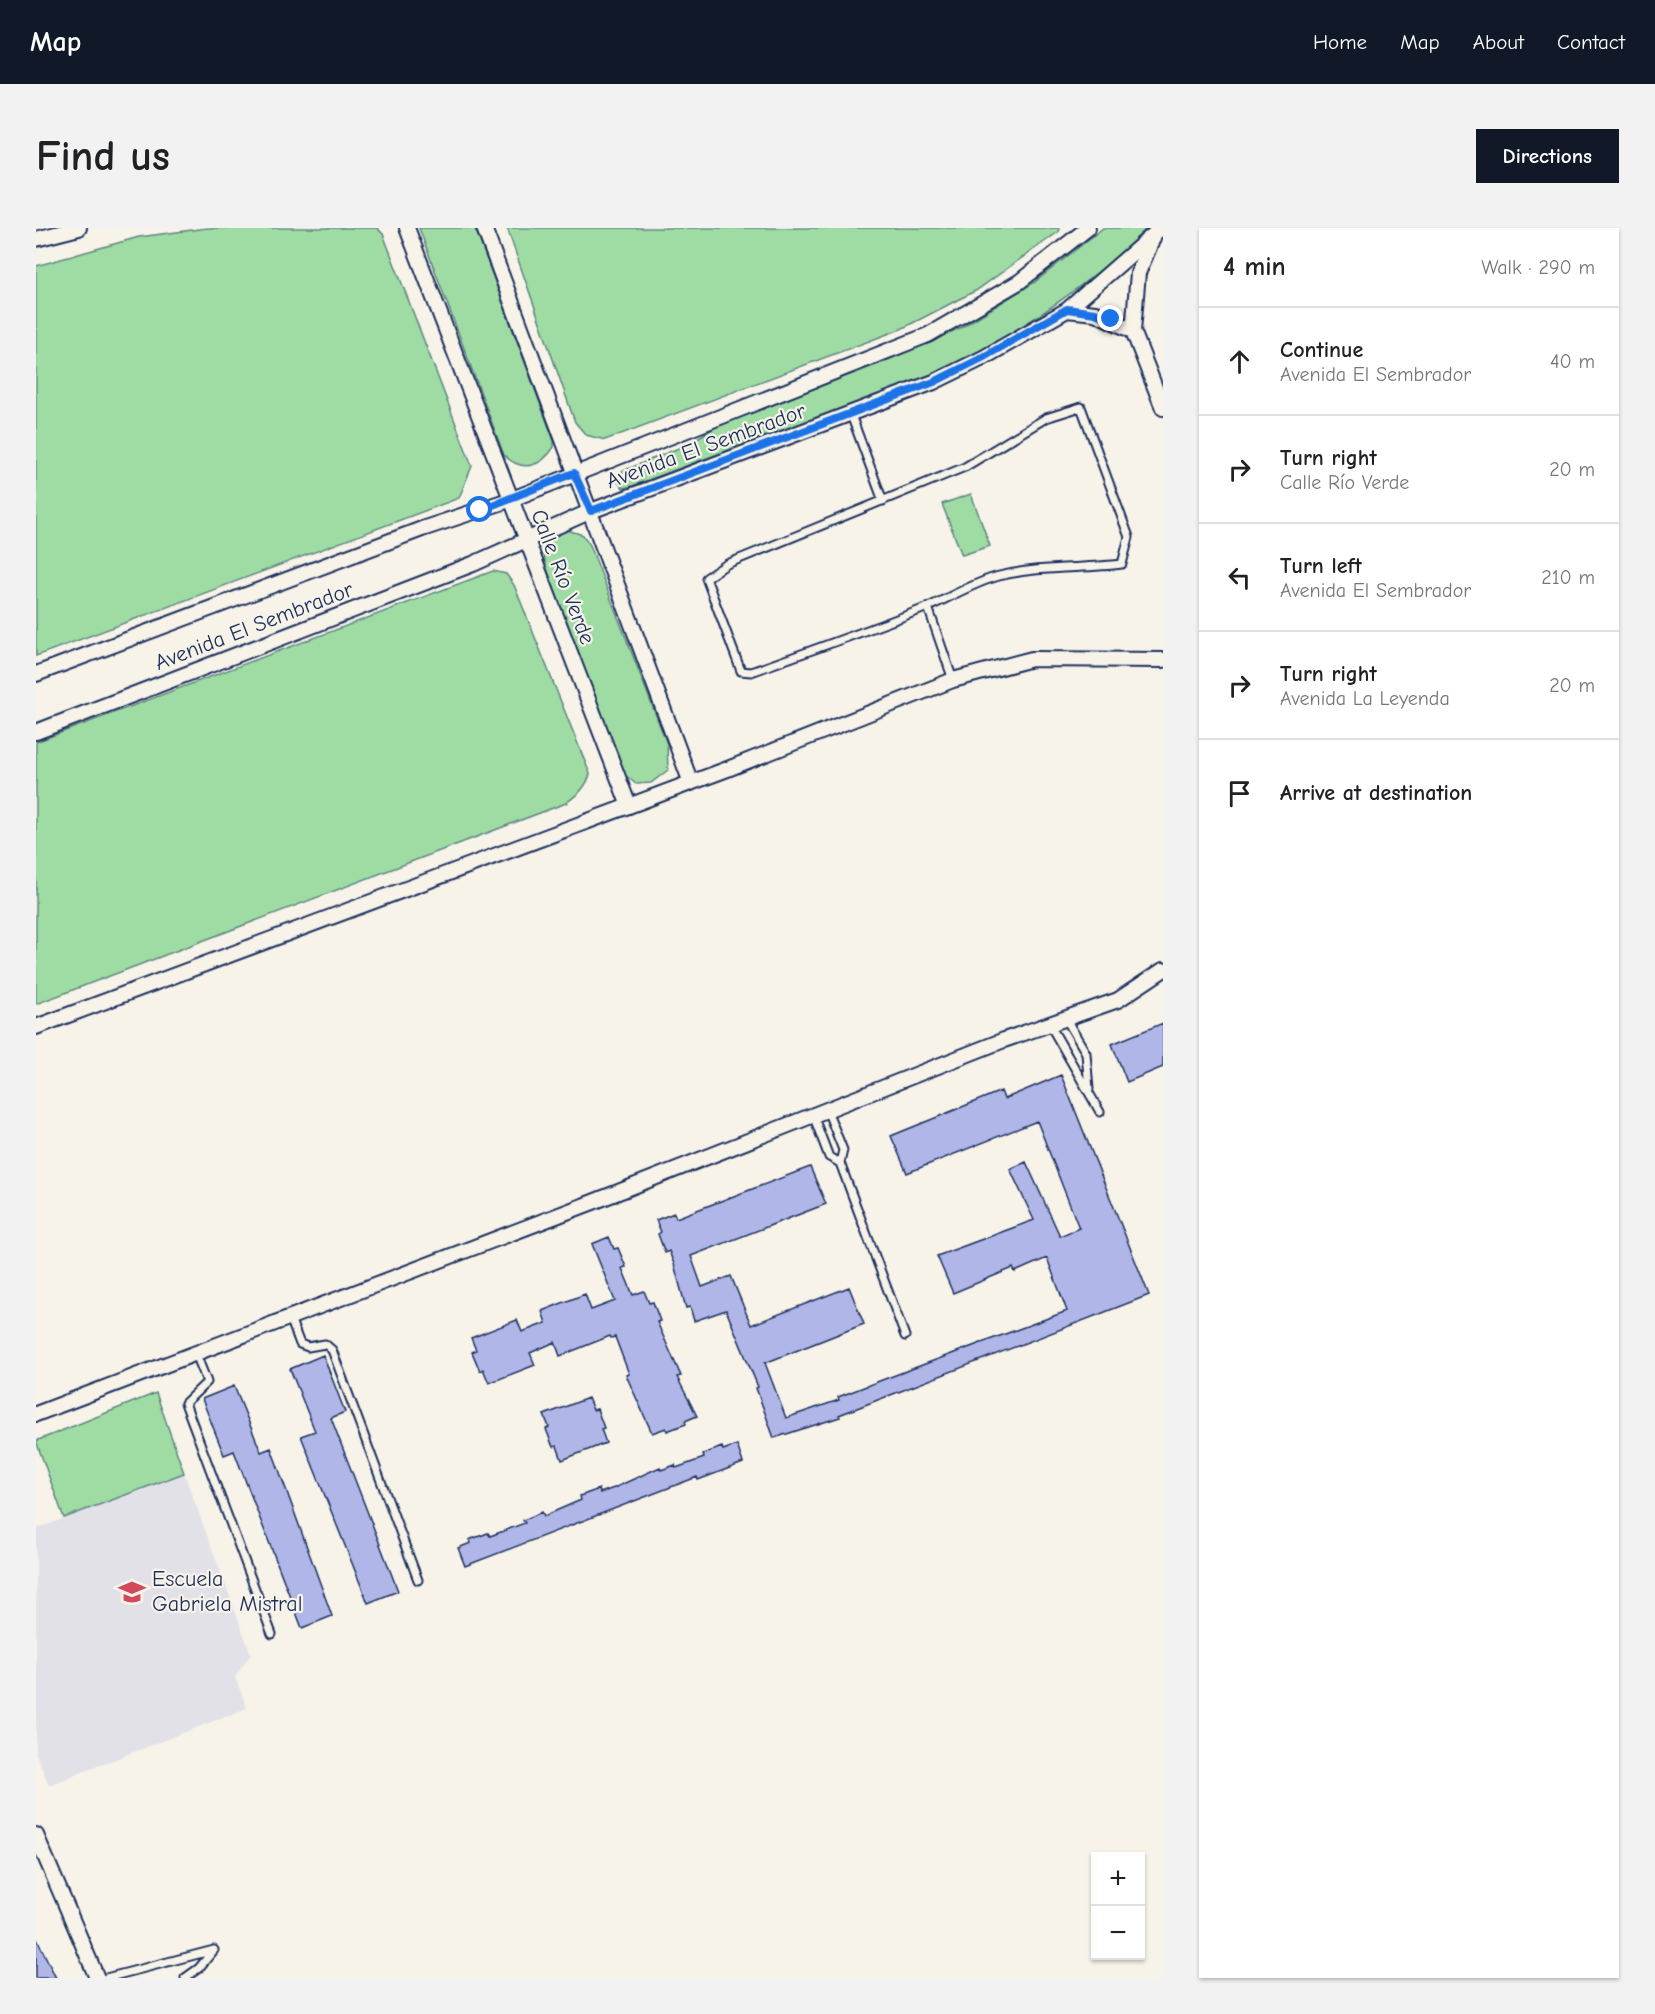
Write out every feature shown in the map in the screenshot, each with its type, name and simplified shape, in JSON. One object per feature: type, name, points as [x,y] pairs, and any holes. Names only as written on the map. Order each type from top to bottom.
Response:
[{"type":"street","points":[[36,239],[79,228]]},
{"type":"street","name":"Calle Río Verde","points":[[407,228],[629,806]]},
{"type":"street","points":[[484,228],[691,783]]},
{"type":"street","name":"Avenida El Sembrador","points":[[36,674],[422,529],[512,499],[928,335],[1019,282],[1088,228]]},
{"type":"street","points":[[1158,231],[1138,273],[1133,331],[1163,408]]},
{"type":"street","name":"Avenida El Sembrador","points":[[36,732],[473,564],[591,511],[934,382],[982,358],[1067,309],[1158,231]]},
{"type":"street","points":[[1067,309],[1095,313],[1133,331]]},
{"type":"street","points":[[36,1027],[691,783],[953,680],[1032,659],[1163,660]]},
{"type":"street","points":[[36,1414],[813,1115],[1119,1000],[1163,970]]},
{"type":"street","points":[[36,1835],[97,1978]]},
{"type":"lane","points":[[1081,408],[1129,537],[1122,564],[1088,568],[1042,568],[996,576],[928,607],[751,672],[741,671],[706,578],[727,564],[965,467],[1046,418],[1081,408]]},
{"type":"lane","points":[[851,415],[883,501]]},
{"type":"lane","points":[[928,607],[953,680]]},
{"type":"lane","points":[[1066,1019],[1086,1053],[1089,1089]]},
{"type":"lane","points":[[1050,1025],[1069,1061],[1089,1089],[1100,1112]]},
{"type":"lane","points":[[827,1110],[843,1150],[840,1163],[905,1336]]},
{"type":"lane","points":[[813,1115],[829,1157],[840,1163]]},
{"type":"lane","points":[[290,1318],[300,1344],[308,1347],[325,1344],[332,1350],[418,1580]]},
{"type":"lane","points":[[196,1354],[207,1382],[185,1403],[272,1634]]},
{"type":"lane","points":[[106,1978],[214,1950],[199,1968],[185,1978]]},
{"type":"shaded area","name":"Escuela Gabriela Mistral","points":[[184,1473],[251,1654],[235,1677],[247,1708],[49,1785],[36,1754],[36,1529]]},
{"type":"green space","points":[[207,228],[377,228],[383,234],[472,466],[459,498],[36,656],[36,266],[139,237]]},
{"type":"green space","points":[[419,228],[475,228],[554,441],[554,447],[549,454],[537,463],[524,466],[511,461],[504,455]]},
{"type":"green space","points":[[507,228],[1059,228],[1058,232],[977,290],[901,329],[605,440],[586,435],[575,422]]},
{"type":"green space","points":[[1103,228],[1147,228],[1099,271],[1047,310],[964,359],[935,373],[632,486],[623,488],[617,481],[618,473],[686,445],[722,423],[879,364],[960,328],[1035,282]]},
{"type":"green space","points":[[971,494],[990,546],[962,555],[942,504]]},
{"type":"green space","points":[[567,530],[583,535],[590,545],[667,744],[668,770],[651,783],[636,784],[625,775],[617,759],[546,566],[544,553],[547,542],[554,535]]},
{"type":"green space","points":[[493,571],[506,574],[514,585],[590,774],[578,794],[566,803],[36,1004],[36,742]]},
{"type":"green space","points":[[156,1393],[184,1473],[64,1518],[36,1441]]},
{"type":"building","points":[[1163,1023],[1163,1067],[1127,1082],[1112,1044]]},
{"type":"building","points":[[1061,1075],[1149,1295],[839,1415],[840,1417],[774,1438],[756,1388],[758,1387],[726,1310],[694,1321],[690,1307],[686,1308],[669,1251],[665,1253],[656,1220],[674,1213],[676,1218],[810,1167],[826,1204],[691,1256],[702,1287],[731,1276],[751,1325],[849,1287],[864,1324],[765,1363],[786,1418],[839,1400],[838,1397],[1067,1311],[1047,1258],[1015,1272],[1013,1268],[953,1293],[937,1256],[1034,1220],[1010,1169],[1026,1162],[1060,1236],[1079,1228],[1037,1121],[907,1173],[891,1136],[1001,1091],[1004,1099]]},
{"type":"building","points":[[609,1237],[614,1249],[618,1248],[626,1267],[622,1268],[633,1295],[644,1291],[649,1303],[653,1302],[660,1321],[657,1322],[681,1376],[677,1377],[697,1416],[685,1421],[686,1424],[667,1431],[666,1428],[652,1433],[626,1375],[629,1374],[615,1337],[610,1336],[560,1356],[555,1342],[530,1353],[535,1365],[489,1383],[483,1369],[480,1371],[472,1352],[476,1350],[471,1338],[517,1320],[522,1332],[546,1323],[542,1311],[585,1294],[591,1310],[615,1301],[592,1244]]},
{"type":"building","points":[[323,1355],[345,1412],[331,1418],[398,1591],[368,1603],[301,1436],[315,1431],[290,1369]]},
{"type":"building","points":[[234,1386],[261,1452],[271,1448],[332,1616],[302,1628],[234,1451],[224,1455],[202,1399]]},
{"type":"building","points":[[588,1398],[593,1410],[597,1409],[604,1428],[601,1429],[606,1443],[562,1460],[557,1446],[553,1447],[546,1429],[549,1427],[544,1415]]},
{"type":"building","points":[[737,1445],[743,1463],[698,1480],[697,1477],[465,1566],[458,1548],[471,1543],[469,1540],[488,1533],[490,1536],[525,1523],[523,1520],[542,1512],[544,1516],[581,1500],[580,1496],[599,1489],[600,1493],[614,1488],[660,1467],[661,1470],[675,1465],[676,1468],[704,1458],[703,1454],[722,1447],[723,1450]]},
{"type":"building","points":[[36,1937],[56,1978],[36,1978]]},
{"type":"place","name":"Escuela Gabriela Mistral","points":[[132,1592]]},
{"type":"route","points":[[480,510],[574,473],[591,511],[934,382],[982,358],[1067,309],[1095,313],[1111,319]]}]
